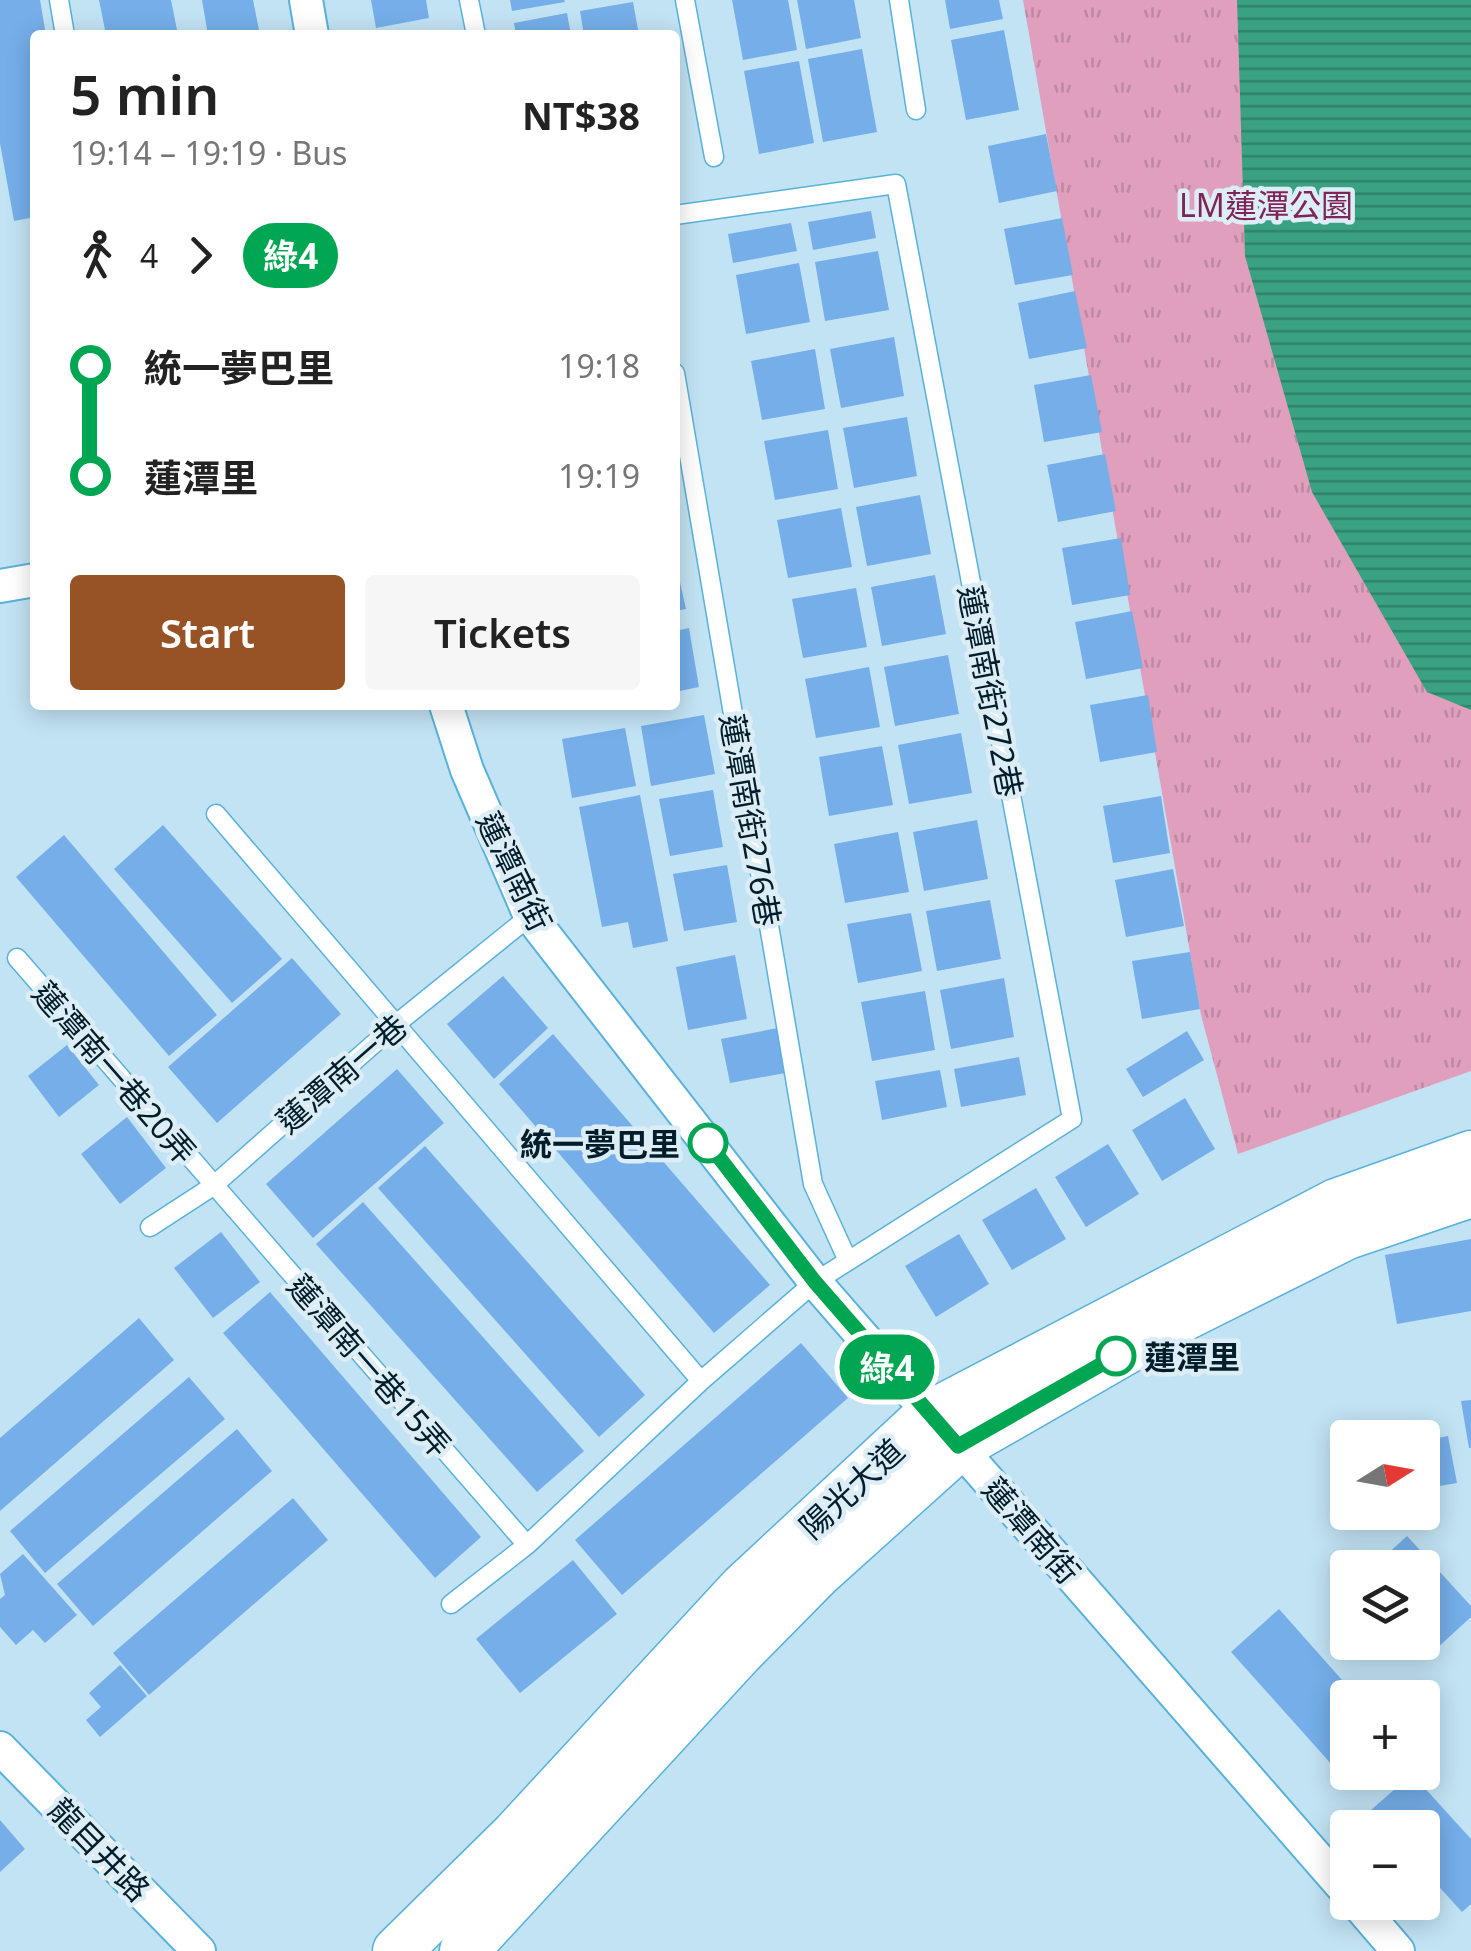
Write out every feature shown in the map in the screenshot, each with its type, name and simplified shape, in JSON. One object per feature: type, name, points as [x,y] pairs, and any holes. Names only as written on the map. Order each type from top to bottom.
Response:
[{"type":"street","points":[[306,0],[311,30]]},
{"type":"street","points":[[0,586],[30,581]]},
{"type":"street","name":"蓮潭南街","points":[[448,710],[466,770],[530,916],[815,1282],[1330,1872]]},
{"type":"street","name":"陽光大道","points":[[397,1951],[515,1835],[743,1588],[943,1431],[1336,1202],[1471,1155]]},
{"type":"street","name":"陽光大道","points":[[464,1951],[818,1573],[943,1431],[1347,1235],[1471,1192]]},
{"type":"street","name":"龍目井路","points":[[0,1748],[199,1951]]},
{"type":"street","points":[[1371,1920],[1398,1951]]},
{"type":"lane","points":[[59,0],[64,30]]},
{"type":"lane","points":[[470,0],[475,30]]},
{"type":"lane","points":[[685,0],[714,157]]},
{"type":"lane","points":[[898,0],[916,110]]},
{"type":"lane","name":"蓮潭南街272巷","points":[[451,1604],[527,1545],[701,1380],[815,1282],[1072,1119],[896,184],[680,214]]},
{"type":"lane","name":"蓮潭南街276巷","points":[[680,402],[813,1184],[848,1261]]},
{"type":"lane","points":[[216,814],[701,1380]]},
{"type":"lane","name":"蓮潭南一巷","points":[[150,1227],[213,1186],[395,1025],[530,916]]},
{"type":"lane","name":"蓮潭南一巷20弄","points":[[17,958],[213,1186]]},
{"type":"lane","name":"蓮潭南一巷15弄","points":[[213,1186],[527,1545]]},
{"type":"green space","name":"LM蓮潭公園","points":[[1023,0],[1471,0],[1471,1071],[1238,1154],[1201,1015]]},
{"type":"shaded area","points":[[1237,0],[1471,0],[1471,710],[1427,692],[1312,492],[1245,256]]},
{"type":"building","points":[[0,0],[40,0],[45,30],[30,30],[30,218],[14,221],[0,143]]},
{"type":"building","points":[[99,0],[171,0],[177,30],[105,30]]},
{"type":"building","points":[[202,0],[253,0],[259,30],[207,30]]},
{"type":"building","points":[[371,0],[426,0],[429,18],[376,28]]},
{"type":"building","points":[[510,0],[564,0],[565,2],[512,11]]},
{"type":"building","points":[[732,0],[788,0],[797,50],[743,60]]},
{"type":"building","points":[[797,0],[854,0],[861,38],[806,49]]},
{"type":"building","points":[[945,0],[999,0],[1003,19],[950,29]]},
{"type":"building","points":[[633,2],[638,30],[583,30],[580,11]]},
{"type":"building","points":[[567,13],[570,30],[515,30],[514,23]]},
{"type":"building","points":[[1004,30],[1019,110],[966,120],[951,40]]},
{"type":"building","points":[[862,49],[877,132],[823,142],[808,59]]},
{"type":"building","points":[[799,61],[814,143],[759,154],[744,71]]},
{"type":"building","points":[[1046,134],[1057,191],[999,203],[988,146]]},
{"type":"building","points":[[871,211],[876,238],[813,250],[808,222]]},
{"type":"building","points":[[1062,218],[1073,275],[1015,285],[1004,229]]},
{"type":"building","points":[[791,223],[797,251],[733,263],[728,234]]},
{"type":"building","points":[[878,251],[889,310],[825,321],[815,262]]},
{"type":"building","points":[[799,263],[810,322],[746,334],[736,275]]},
{"type":"building","points":[[1075,291],[1087,348],[1029,359],[1018,303]]},
{"type":"building","points":[[894,337],[904,396],[841,408],[830,349]]},
{"type":"building","points":[[815,349],[825,409],[762,420],[751,361]]},
{"type":"building","points":[[1091,375],[1102,432],[1044,442],[1034,385]]},
{"type":"building","points":[[907,417],[917,476],[854,488],[843,428]]},
{"type":"building","points":[[828,430],[838,489],[775,500],[764,441]]},
{"type":"building","points":[[1105,454],[1116,511],[1058,522],[1047,465]]},
{"type":"building","points":[[920,495],[931,554],[867,566],[856,507]]},
{"type":"building","points":[[841,508],[852,567],[788,578],[777,520]]},
{"type":"building","points":[[1121,538],[1130,595],[1072,605],[1062,548]]},
{"type":"building","points":[[935,575],[946,634],[882,646],[871,587]]},
{"type":"building","points":[[680,582],[686,609],[680,610]]},
{"type":"building","points":[[856,588],[867,647],[803,658],[792,599]]},
{"type":"building","points":[[1132,611],[1143,668],[1086,679],[1075,622]]},
{"type":"building","points":[[689,628],[699,687],[680,691],[680,630]]},
{"type":"building","points":[[948,655],[959,714],[895,726],[884,667]]},
{"type":"building","points":[[869,667],[880,727],[816,738],[805,679]]},
{"type":"building","points":[[1148,695],[1157,752],[1100,762],[1090,705]]},
{"type":"building","points":[[704,715],[715,774],[651,786],[641,726]]},
{"type":"building","points":[[625,728],[636,786],[572,798],[562,739]]},
{"type":"building","points":[[961,733],[972,793],[909,804],[898,745]]},
{"type":"building","points":[[882,746],[893,805],[829,816],[819,757]]},
{"type":"building","points":[[713,790],[723,847],[670,856],[659,799]]},
{"type":"building","points":[[640,795],[668,941],[633,948],[628,922],[602,927],[579,807]]},
{"type":"building","points":[[1161,796],[1170,853],[1113,863],[1103,806]]},
{"type":"building","points":[[977,820],[988,879],[924,891],[913,832]]},
{"type":"building","points":[[163,825],[282,959],[232,1003],[114,869]]},
{"type":"building","points":[[898,832],[909,892],[845,903],[834,844]]},
{"type":"building","points":[[64,835],[217,1015],[169,1056],[16,877]]},
{"type":"building","points":[[727,865],[737,922],[684,931],[673,874]]},
{"type":"building","points":[[1173,869],[1184,926],[1126,937],[1115,880]]},
{"type":"building","points":[[990,900],[1001,959],[937,971],[926,911]]},
{"type":"building","points":[[911,913],[922,971],[858,983],[847,924]]},
{"type":"building","points":[[1190,952],[1200,1009],[1142,1019],[1132,961]]},
{"type":"building","points":[[735,955],[747,1019],[688,1030],[676,967]]},
{"type":"building","points":[[292,958],[341,1014],[217,1123],[168,1067]]},
{"type":"building","points":[[503,976],[548,1028],[494,1079],[447,1024]]},
{"type":"building","points":[[1004,978],[1014,1037],[951,1049],[940,990]]},
{"type":"building","points":[[925,991],[935,1050],[872,1061],[861,1002]]},
{"type":"building","points":[[783,1027],[791,1072],[730,1083],[721,1039]]},
{"type":"building","points":[[1187,1031],[1204,1060],[1143,1097],[1126,1069]]},
{"type":"building","points":[[553,1034],[770,1285],[714,1333],[499,1084]]},
{"type":"building","points":[[67,1045],[99,1085],[59,1117],[28,1076]]},
{"type":"building","points":[[1019,1057],[1026,1095],[961,1107],[954,1069]]},
{"type":"building","points":[[397,1069],[444,1123],[313,1238],[266,1184]]},
{"type":"building","points":[[940,1070],[947,1107],[882,1120],[875,1081]]},
{"type":"building","points":[[1185,1098],[1215,1149],[1162,1181],[1132,1130]]},
{"type":"building","points":[[127,1117],[166,1168],[120,1204],[81,1154]]},
{"type":"building","points":[[1108,1144],[1139,1194],[1086,1227],[1055,1177]]},
{"type":"building","points":[[425,1146],[645,1395],[599,1437],[378,1188]]},
{"type":"building","points":[[1036,1188],[1066,1239],[1012,1270],[982,1220]]},
{"type":"building","points":[[363,1202],[584,1451],[537,1492],[316,1244]]},
{"type":"building","points":[[221,1232],[260,1282],[213,1318],[174,1268]]},
{"type":"building","points":[[959,1234],[989,1284],[936,1317],[905,1266]]},
{"type":"building","points":[[1471,1239],[1471,1311],[1397,1324],[1385,1255]]},
{"type":"building","points":[[270,1292],[481,1537],[435,1578],[223,1333]]},
{"type":"building","points":[[139,1318],[174,1360],[0,1511],[0,1438]]},
{"type":"building","points":[[801,1343],[848,1398],[622,1595],[575,1540]]},
{"type":"building","points":[[189,1377],[225,1419],[45,1573],[10,1531]]},
{"type":"building","points":[[1471,1400],[1471,1448],[1469,1448],[1461,1401]]},
{"type":"building","points":[[237,1429],[272,1471],[93,1626],[57,1584]]},
{"type":"building","points":[[1448,1436],[1457,1483],[1440,1486],[1440,1438]]},
{"type":"building","points":[[293,1498],[328,1540],[149,1695],[113,1653]]},
{"type":"building","points":[[1407,1536],[1420,1550],[1392,1550]]},
{"type":"building","points":[[23,1554],[77,1615],[45,1643],[33,1630],[16,1645],[0,1627],[0,1599],[5,1595],[0,1574]]},
{"type":"building","points":[[573,1560],[617,1614],[520,1693],[476,1639]]},
{"type":"building","points":[[1440,1572],[1471,1606],[1471,1617],[1440,1645]]},
{"type":"building","points":[[1279,1609],[1342,1680],[1330,1680],[1330,1763],[1231,1652]]},
{"type":"building","points":[[120,1665],[147,1696],[100,1737],[86,1720],[101,1707],[89,1693]]},
{"type":"building","points":[[1394,1790],[1427,1790],[1471,1839],[1471,1904],[1462,1912],[1440,1888],[1440,1810],[1371,1810]]},
{"type":"building","points":[[0,1820],[25,1849],[0,1872]]},
{"type":"bus line","name":"綠4","points":[[708,1143],[815,1282],[958,1446],[1116,1356]]},
{"type":"place","name":"統一夢巴里","points":[[708,1143]]},
{"type":"place","name":"蓮潭里","points":[[1116,1356]]}]
